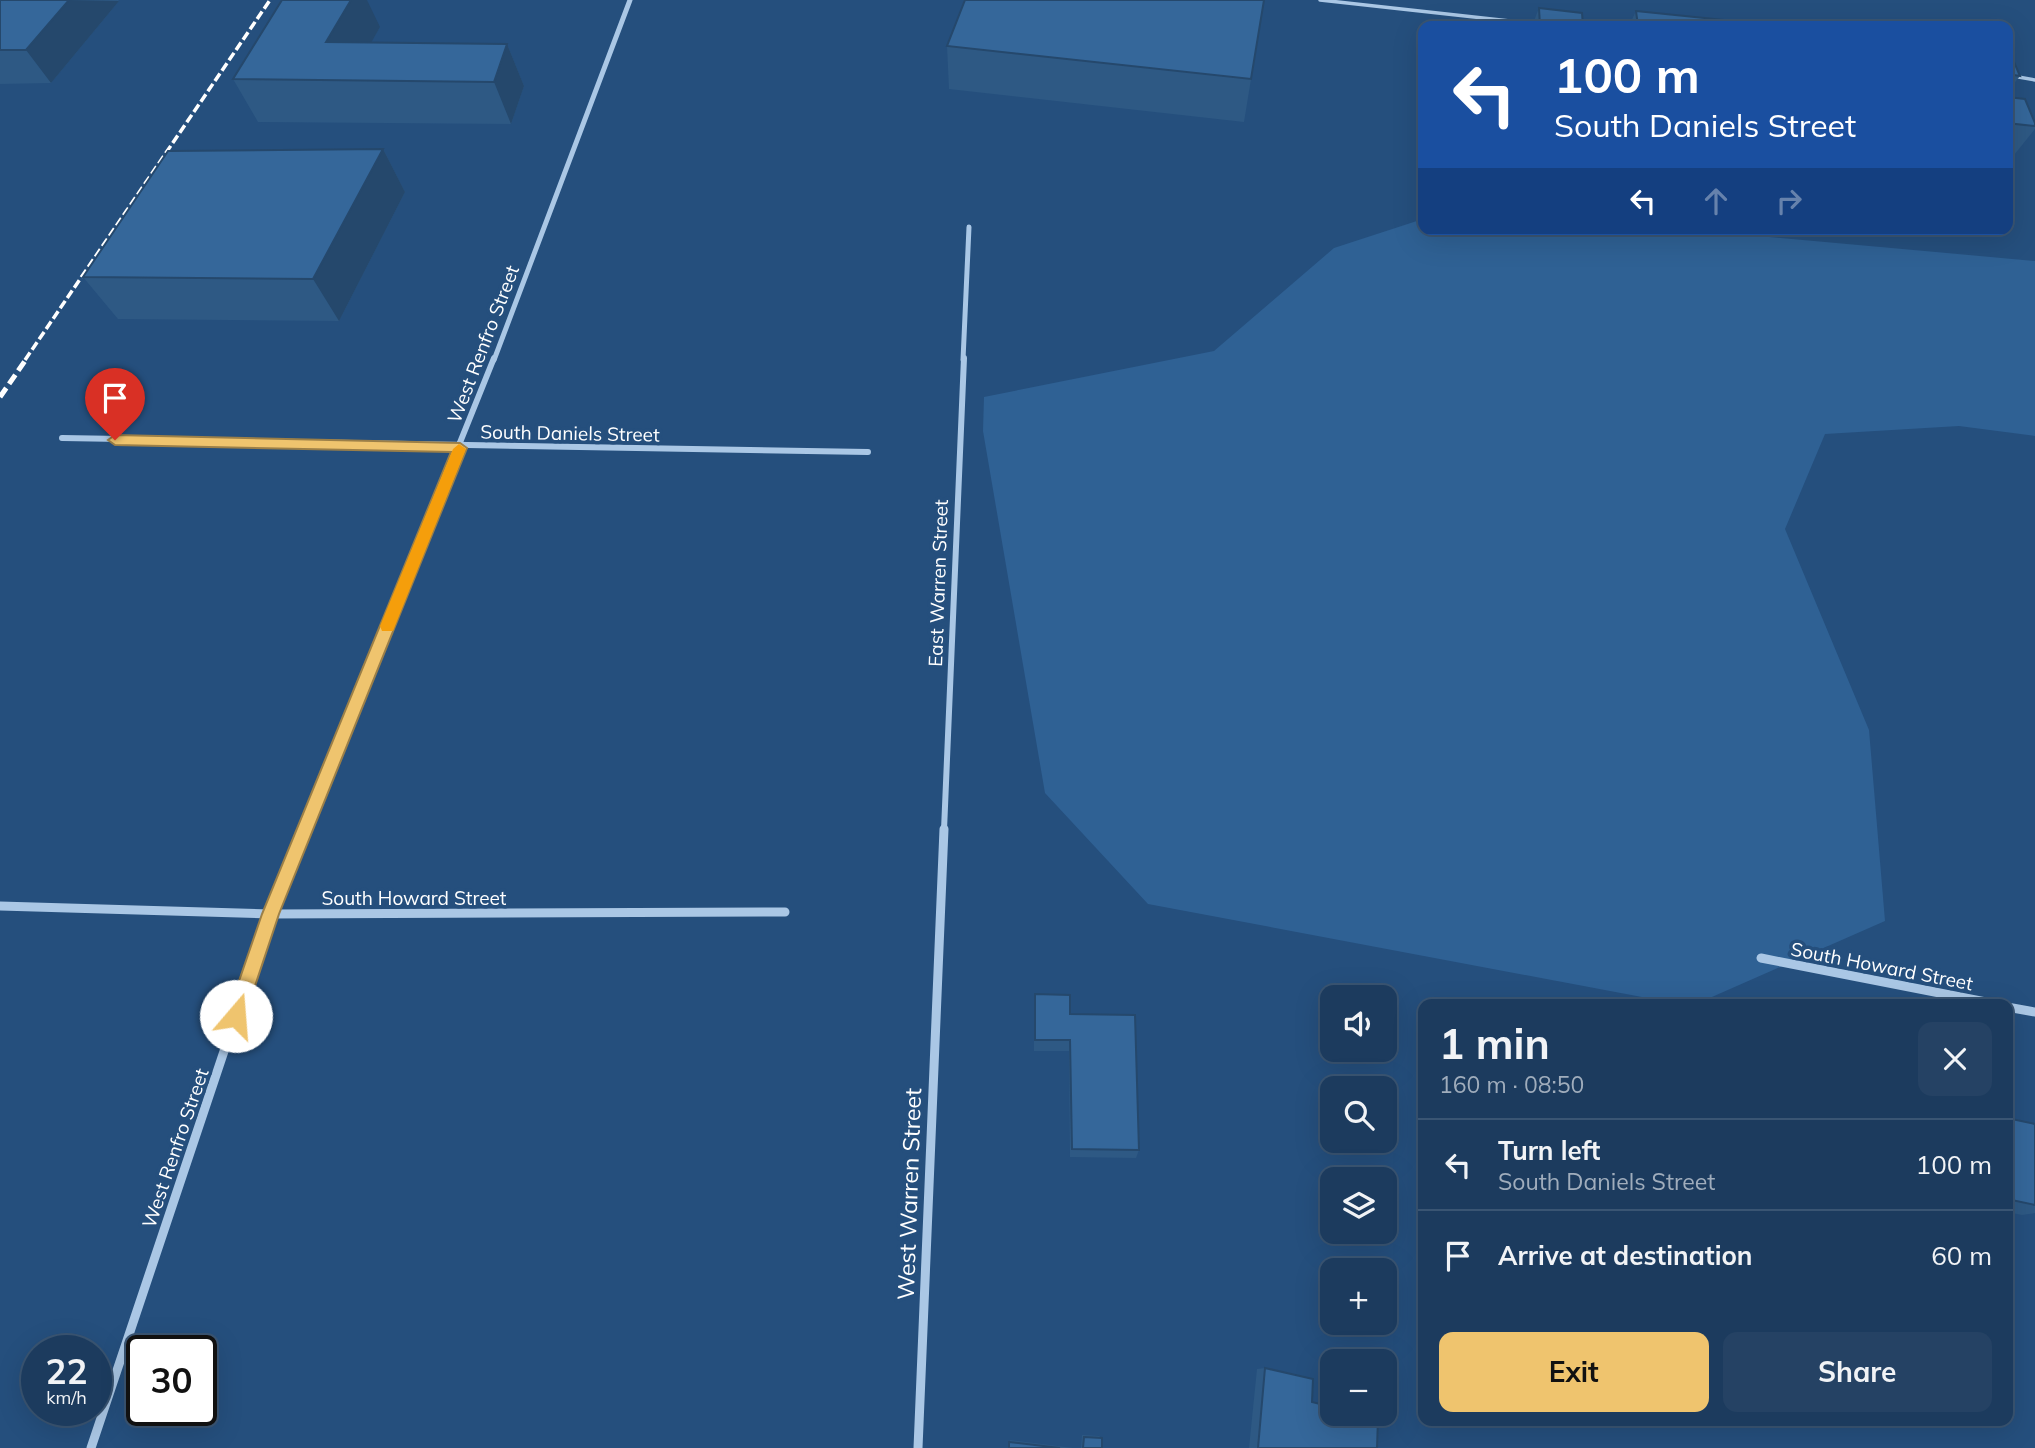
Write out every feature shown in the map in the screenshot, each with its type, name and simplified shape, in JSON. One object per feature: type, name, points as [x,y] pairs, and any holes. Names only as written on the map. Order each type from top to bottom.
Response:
[{"type":"street","name":"West Renfro Street","points":[[91,1448],[270,914],[460,448],[630,0]]},
{"type":"street","name":"East Warren Street","points":[[939,941],[969,227]]},
{"type":"street","name":"South Daniels Street","points":[[62,438],[460,448],[868,452]]},
{"type":"street","name":"South Howard Street","points":[[0,906],[270,914],[785,912]]},
{"type":"street","name":"West Warren Street","points":[[918,1448],[939,941]]},
{"type":"street","name":"South Howard Street","points":[[1761,958],[1970,999]]},
{"type":"street","points":[[2013,1008],[2035,1012]]},
{"type":"lane","points":[[1320,0],[1509,21]]},
{"type":"lane","points":[[2013,76],[2035,80]]},
{"type":"shaded area","points":[[1418,221],[1418,235],[1748,235],[2035,261],[2035,436],[1959,426],[1825,434],[1785,529],[1869,730],[1885,921],[1707,999],[1652,999],[1148,904],[1045,793],[983,431],[984,397],[1214,351],[1334,248]]},
{"type":"building","points":[[0,0],[69,0],[26,50],[0,50]]},
{"type":"building","points":[[282,0],[351,0],[326,42],[507,44],[494,82],[233,79]]},
{"type":"building","points":[[965,0],[1264,0],[1251,79],[947,46]]},
{"type":"building","points":[[1539,8],[1582,13],[1583,21],[1540,21]]},
{"type":"building","points":[[1636,11],[1734,21],[1637,21]]},
{"type":"building","points":[[2013,59],[2020,76],[2013,75]]},
{"type":"building","points":[[2013,98],[2025,99],[2035,126],[2013,124]]},
{"type":"building","points":[[383,149],[313,279],[83,277],[168,151]]},
{"type":"building","points":[[1035,994],[1070,995],[1070,1014],[1135,1015],[1139,1150],[1072,1149],[1070,1040],[1035,1040]]},
{"type":"building","points":[[2013,1119],[2035,1124],[2035,1205],[2013,1200]]},
{"type":"building","points":[[1265,1368],[1313,1379],[1312,1402],[1320,1404],[1320,1426],[1378,1426],[1377,1448],[1258,1448]]},
{"type":"building","points":[[1084,1437],[1102,1438],[1102,1448],[1083,1448]]},
{"type":"building","points":[[1009,1442],[1060,1448],[1009,1448]]},
{"type":"railway","points":[[25,360],[270,0]]},
{"type":"railway","points":[[0,397],[27,358]]},
{"type":"slow traffic","points":[[387,626],[459,449]]},
{"type":"route","points":[[115,440],[460,448],[270,914],[236,1016]]}]
